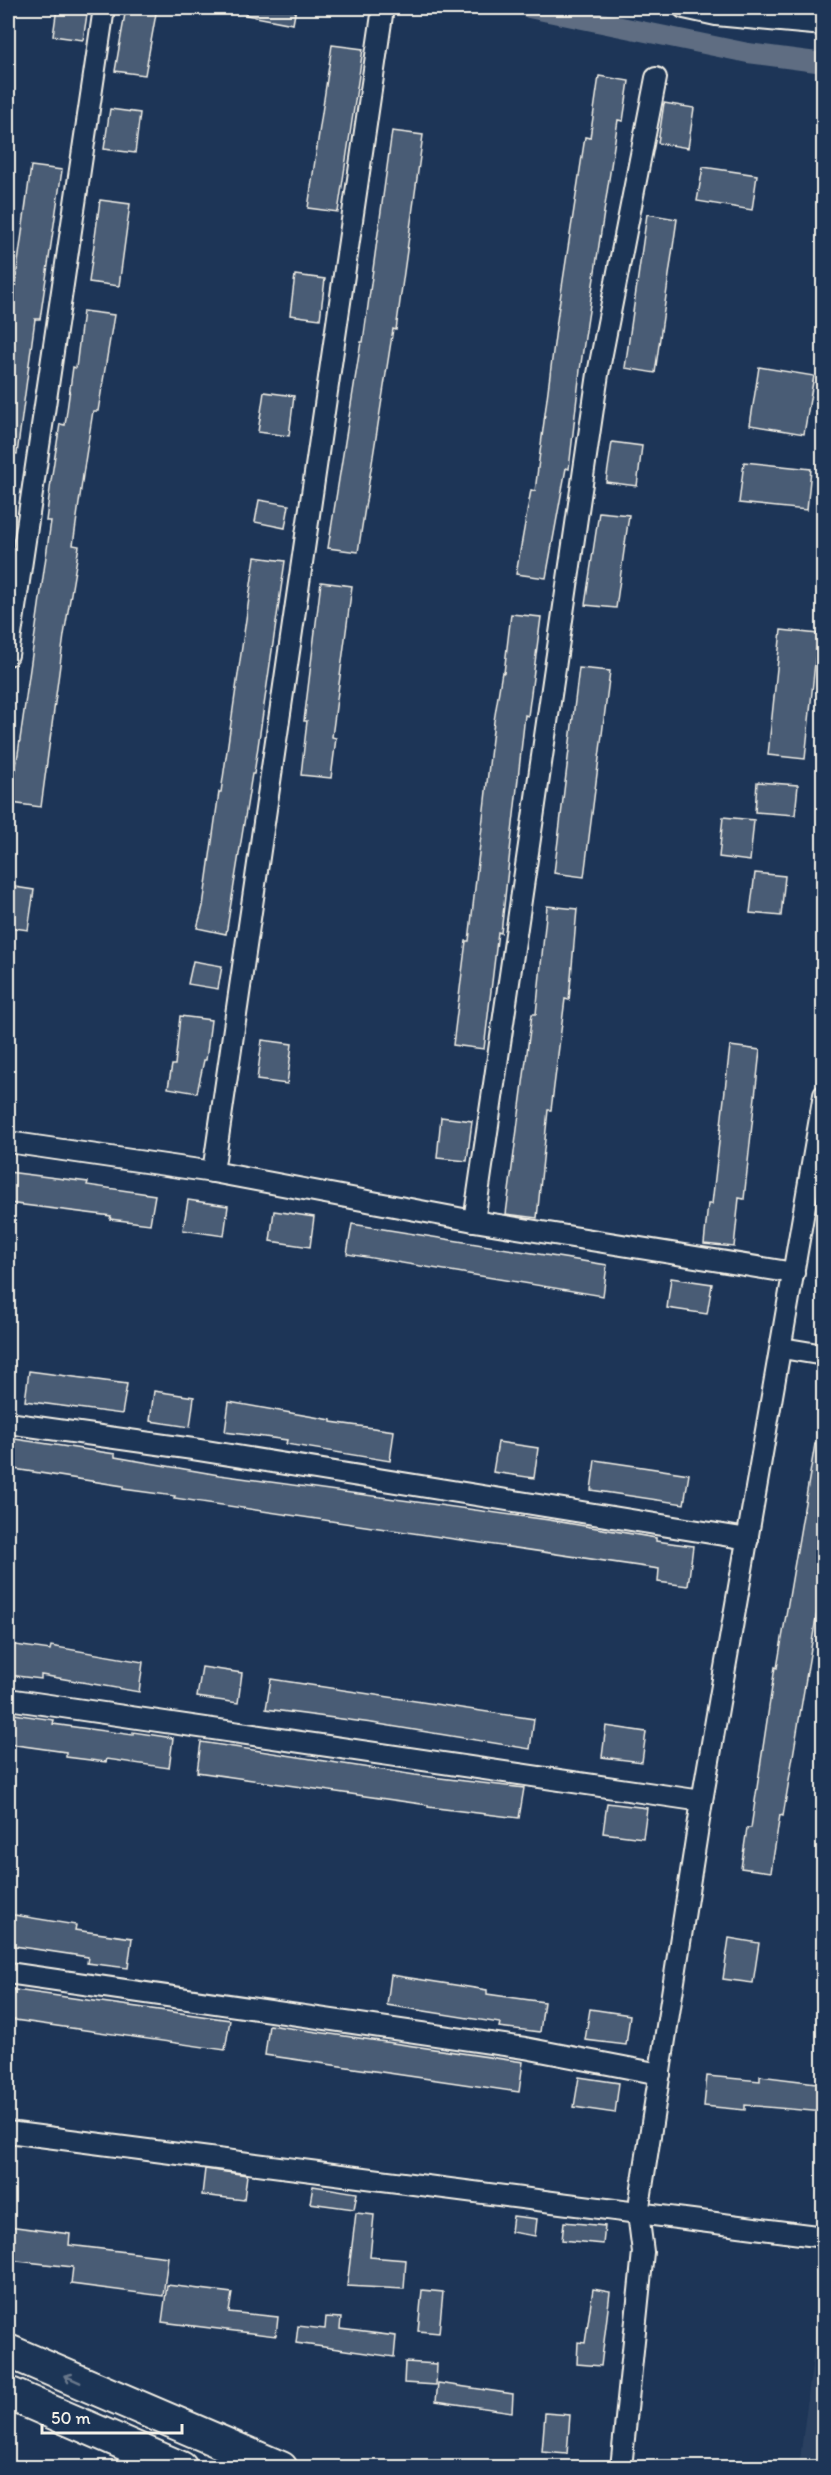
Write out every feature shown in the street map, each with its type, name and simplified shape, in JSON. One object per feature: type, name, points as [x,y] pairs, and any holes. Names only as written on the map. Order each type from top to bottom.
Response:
[{"type":"main road","points":[[8,2351],[280,2468]]},
{"type":"main road","points":[[8,2393],[181,2468]]},
{"type":"main road","points":[[111,2438],[126,2403]]},
{"type":"street","points":[[8,655],[104,8]]},
{"type":"street","points":[[213,1172],[384,8]]},
{"type":"street","points":[[684,8],[716,15],[824,25]]},
{"type":"street","points":[[474,1221],[598,374],[656,78]]},
{"type":"street","points":[[621,2468],[643,2253],[638,2213],[702,1801],[824,1095]]},
{"type":"street","points":[[8,1142],[213,1172],[474,1221],[794,1274]]},
{"type":"street","points":[[782,1348],[824,1355]]},
{"type":"street","points":[[8,1423],[193,1449],[748,1539]]},
{"type":"street","points":[[8,1699],[702,1801]]},
{"type":"street","points":[[8,1973],[525,2049],[660,2074]]},
{"type":"street","points":[[8,2132],[824,2237]]},
{"type":"shaded area","points":[[823,2279],[823,2467],[799,2467]]},
{"type":"building","points":[[57,8],[88,8],[83,40],[53,36]]},
{"type":"building","points":[[126,8],[157,8],[145,75],[115,71]]},
{"type":"building","points":[[247,8],[296,8],[293,24],[246,15]]},
{"type":"building","points":[[332,45],[363,49],[338,212],[308,208]]},
{"type":"building","points":[[599,76],[629,81],[623,121],[618,120],[580,370],[569,469],[566,468],[546,578],[516,574],[531,490],[535,491],[558,313],[585,137],[590,138]]},
{"type":"building","points":[[664,103],[694,108],[688,148],[658,143]]},
{"type":"building","points":[[110,109],[140,113],[135,153],[104,149]]},
{"type":"building","points":[[392,131],[423,135],[396,330],[393,329],[358,552],[328,548],[361,342],[363,342]]},
{"type":"building","points":[[31,166],[62,170],[40,319],[35,319],[17,454],[8,453],[8,337]]},
{"type":"building","points":[[703,167],[757,175],[752,210],[697,201]]},
{"type":"building","points":[[100,200],[130,204],[119,286],[89,282]]},
{"type":"building","points":[[647,214],[677,219],[655,373],[625,368]]},
{"type":"building","points":[[295,275],[325,279],[320,319],[290,315]]},
{"type":"building","points":[[83,311],[114,315],[98,411],[93,411],[84,468],[73,545],[79,546],[64,635],[41,807],[11,803],[51,521],[46,521],[51,481],[60,424],[65,425],[73,367],[76,368]]},
{"type":"building","points":[[759,367],[814,376],[804,434],[750,425]]},
{"type":"building","points":[[264,392],[294,396],[289,436],[258,432]]},
{"type":"building","points":[[612,442],[642,446],[637,486],[606,482]]},
{"type":"building","points":[[744,462],[811,469],[807,510],[739,503]]},
{"type":"building","points":[[259,500],[289,505],[285,528],[255,522]]},
{"type":"building","points":[[599,512],[629,515],[616,608],[585,605]]},
{"type":"building","points":[[255,557],[285,561],[254,774],[252,774],[226,934],[197,928],[203,906],[219,792],[221,792]]},
{"type":"building","points":[[321,582],[352,586],[332,737],[336,738],[331,778],[301,775],[307,721],[304,721]]},
{"type":"building","points":[[511,614],[541,617],[528,716],[525,715],[501,933],[498,932],[484,1049],[453,1045],[466,941],[469,941],[494,721],[502,672],[504,673]]},
{"type":"building","points":[[781,630],[818,634],[805,759],[768,755]]},
{"type":"building","points":[[579,668],[610,671],[584,877],[554,873]]},
{"type":"building","points":[[757,782],[798,785],[795,815],[755,812]]},
{"type":"building","points":[[723,817],[754,820],[750,861],[719,857]]},
{"type":"building","points":[[755,873],[785,876],[781,916],[750,913]]},
{"type":"building","points":[[8,886],[34,890],[28,930],[8,927]]},
{"type":"building","points":[[547,906],[577,909],[569,1000],[565,999],[551,1110],[548,1110],[537,1218],[506,1214],[532,1014],[536,1014]]},
{"type":"building","points":[[193,961],[222,966],[218,989],[188,984]]},
{"type":"building","points":[[180,1016],[211,1020],[206,1060],[204,1060],[197,1093],[168,1088],[172,1065],[175,1065]]},
{"type":"building","points":[[262,1040],[292,1044],[287,1084],[257,1080]]},
{"type":"building","points":[[730,1046],[760,1050],[744,1199],[739,1198],[734,1247],[704,1244],[708,1204],[712,1204]]},
{"type":"building","points":[[441,1117],[472,1121],[467,1161],[437,1158]]},
{"type":"building","points":[[8,1172],[88,1182],[87,1185],[155,1195],[150,1224],[110,1219],[111,1216],[8,1203]]},
{"type":"building","points":[[188,1200],[228,1206],[224,1236],[183,1230]]},
{"type":"building","points":[[274,1211],[314,1217],[310,1247],[270,1241]]},
{"type":"building","points":[[352,1224],[607,1265],[603,1296],[347,1254]]},
{"type":"building","points":[[671,1278],[712,1284],[707,1314],[667,1308]]},
{"type":"building","points":[[29,1371],[127,1384],[122,1414],[25,1401]]},
{"type":"building","points":[[154,1391],[194,1397],[190,1427],[150,1421]]},
{"type":"building","points":[[229,1402],[331,1420],[331,1422],[394,1431],[390,1461],[286,1444],[287,1440],[225,1432]]},
{"type":"building","points":[[8,1438],[115,1454],[115,1457],[219,1475],[549,1520],[693,1546],[688,1586],[658,1582],[659,1569],[174,1498],[175,1496],[123,1489],[123,1486],[8,1468]]},
{"type":"building","points":[[498,1442],[538,1448],[534,1478],[493,1472]]},
{"type":"building","points":[[815,1444],[824,1444],[824,1570],[783,1816],[780,1815],[771,1872],[741,1868],[747,1828],[751,1828],[775,1667],[777,1668]]},
{"type":"building","points":[[595,1460],[689,1474],[684,1504],[591,1490]]},
{"type":"building","points":[[8,1644],[50,1650],[51,1646],[143,1662],[139,1692],[41,1675],[41,1679],[8,1675]]},
{"type":"building","points":[[202,1667],[242,1673],[238,1703],[197,1697]]},
{"type":"building","points":[[271,1679],[534,1719],[530,1749],[372,1723],[266,1709]]},
{"type":"building","points":[[14,1714],[54,1720],[53,1724],[173,1738],[169,1768],[107,1759],[106,1762],[66,1757],[66,1752],[9,1744]]},
{"type":"building","points":[[606,1726],[646,1732],[642,1762],[602,1757]]},
{"type":"building","points":[[201,1742],[415,1775],[524,1788],[519,1818],[428,1807],[428,1805],[197,1772]]},
{"type":"building","points":[[607,1803],[647,1808],[643,1838],[603,1833]]},
{"type":"building","points":[[8,1914],[76,1925],[75,1930],[132,1938],[128,1968],[87,1963],[88,1957],[8,1945]]},
{"type":"building","points":[[729,1938],[759,1943],[753,1983],[723,1979]]},
{"type":"building","points":[[391,1975],[487,1990],[487,1994],[544,2002],[540,2032],[499,2027],[500,2023],[387,2005]]},
{"type":"building","points":[[8,1989],[230,2020],[225,2050],[8,2019]]},
{"type":"building","points":[[590,2009],[630,2015],[626,2045],[585,2040]]},
{"type":"building","points":[[269,2025],[523,2062],[519,2092],[265,2055]]},
{"type":"building","points":[[707,2076],[760,2081],[760,2076],[824,2084],[824,2112],[745,2105],[745,2110],[704,2106]]},
{"type":"building","points":[[579,2077],[619,2083],[615,2113],[574,2107]]},
{"type":"building","points":[[205,2169],[247,2175],[244,2200],[202,2195]]},
{"type":"building","points":[[313,2186],[357,2193],[354,2209],[310,2203]]},
{"type":"building","points":[[356,2213],[374,2215],[370,2257],[406,2260],[404,2289],[347,2286]]},
{"type":"building","points":[[513,2216],[537,2219],[535,2236],[511,2232]]},
{"type":"building","points":[[564,2222],[605,2226],[603,2244],[562,2240]]},
{"type":"building","points":[[8,2226],[70,2234],[69,2245],[168,2257],[163,2296],[71,2284],[73,2267],[8,2260]]},
{"type":"building","points":[[167,2285],[232,2293],[229,2312],[278,2317],[276,2336],[162,2322]]},
{"type":"building","points":[[593,2289],[610,2292],[601,2366],[577,2364],[578,2342],[585,2343]]},
{"type":"building","points":[[422,2290],[443,2292],[439,2333],[418,2331]]},
{"type":"building","points":[[326,2317],[341,2318],[340,2329],[396,2336],[394,2357],[296,2343],[298,2326],[325,2329]]},
{"type":"building","points":[[405,2362],[437,2364],[436,2385],[404,2383]]},
{"type":"building","points":[[438,2383],[513,2394],[512,2412],[436,2401]]},
{"type":"building","points":[[545,2413],[570,2415],[567,2454],[542,2452]]},
{"type":"waterway","points":[[529,8],[748,53],[824,63]]}]
